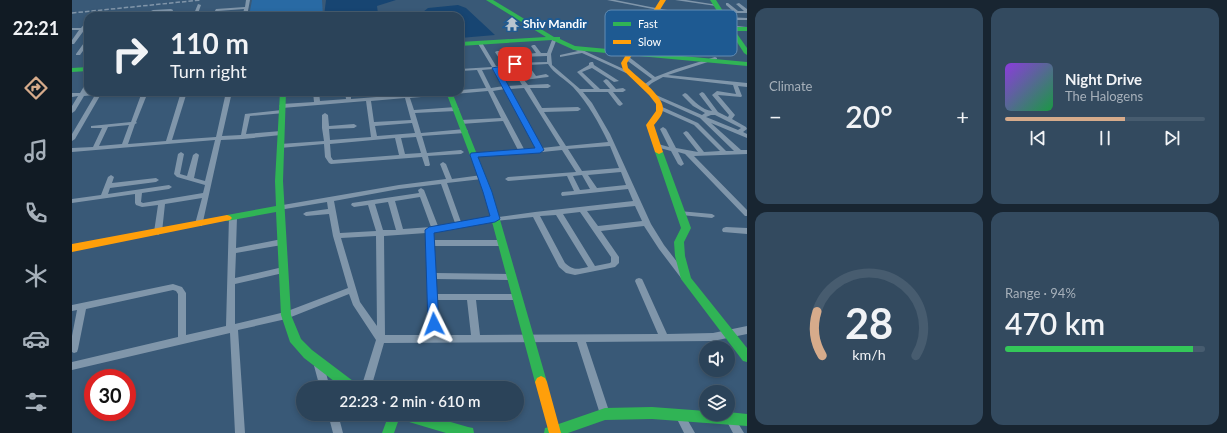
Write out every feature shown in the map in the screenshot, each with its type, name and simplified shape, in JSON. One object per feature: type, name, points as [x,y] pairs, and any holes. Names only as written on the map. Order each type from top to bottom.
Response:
[{"type":"street","points":[[488,0],[554,39],[628,72]]},
{"type":"street","points":[[495,0],[554,39]]},
{"type":"street","points":[[501,0],[552,32],[554,39],[549,54],[549,64]]},
{"type":"street","points":[[609,0],[657,10],[663,0]]},
{"type":"street","points":[[677,0],[710,10]]},
{"type":"street","points":[[217,6],[248,4]]},
{"type":"street","points":[[216,12],[217,10],[248,4]]},
{"type":"street","points":[[727,4],[734,10]]},
{"type":"street","points":[[738,4],[747,11]]},
{"type":"street","points":[[196,12],[199,5]]},
{"type":"street","points":[[153,11],[171,10],[170,12]]},
{"type":"street","points":[[737,12],[747,11]]},
{"type":"street","points":[[737,17],[747,19]]},
{"type":"street","points":[[737,23],[747,29]]},
{"type":"street","points":[[72,29],[83,28]]},
{"type":"street","points":[[73,41],[83,28]]},
{"type":"street","points":[[737,37],[747,53]]},
{"type":"street","points":[[464,44],[554,39],[605,50]]},
{"type":"street","points":[[73,41],[84,40]]},
{"type":"street","points":[[479,42],[496,68],[540,150]]},
{"type":"street","points":[[78,54],[84,46]]},
{"type":"street","points":[[533,46],[540,55]]},
{"type":"street","points":[[562,56],[578,50],[605,52]]},
{"type":"street","points":[[497,52],[506,66],[515,69],[564,149],[595,190]]},
{"type":"street","points":[[520,56],[549,54]]},
{"type":"street","points":[[530,56],[535,64]]},
{"type":"street","points":[[628,56],[624,63],[625,69],[654,96],[660,104],[660,108],[650,125],[686,228],[679,242],[680,256],[686,279]]},
{"type":"street","points":[[631,56],[655,79]]},
{"type":"street","points":[[663,56],[747,63]]},
{"type":"street","points":[[592,66],[591,63],[596,58]]},
{"type":"street","points":[[644,87],[655,79],[713,59]]},
{"type":"street","points":[[525,64],[534,78]]},
{"type":"street","points":[[464,70],[496,68],[525,64],[549,64],[580,91],[592,108],[611,144],[637,203],[657,243],[747,357]]},
{"type":"street","points":[[592,66],[616,81]]},
{"type":"street","points":[[592,66],[579,72],[599,91]]},
{"type":"street","points":[[72,70],[84,69]]},
{"type":"street","points":[[479,69],[522,152]]},
{"type":"street","points":[[521,78],[546,76]]},
{"type":"street","points":[[663,76],[735,83],[747,86]]},
{"type":"street","points":[[606,81],[620,104]]},
{"type":"street","points":[[729,120],[732,116],[715,94],[739,96],[735,83]]},
{"type":"street","points":[[464,92],[548,86]]},
{"type":"street","points":[[580,91],[623,90]]},
{"type":"street","points":[[72,111],[84,91]]},
{"type":"street","points":[[72,95],[82,94]]},
{"type":"street","points":[[685,94],[739,152]]},
{"type":"street","points":[[702,94],[716,113],[744,128],[739,132]]},
{"type":"street","points":[[72,139],[75,129],[97,96]]},
{"type":"street","points":[[124,146],[144,96]]},
{"type":"street","points":[[168,143],[183,96]]},
{"type":"street","points":[[199,224],[228,96]]},
{"type":"street","points":[[283,96],[279,208],[286,315],[296,342],[308,354],[344,381]]},
{"type":"street","points":[[316,96],[317,103]]},
{"type":"street","points":[[348,96],[349,101]]},
{"type":"street","points":[[243,136],[247,115],[317,103],[407,96],[427,165]]},
{"type":"street","points":[[451,96],[482,177],[495,219],[553,433],[605,414],[652,413],[699,416]]},
{"type":"street","points":[[654,96],[703,114],[747,136]]},
{"type":"street","points":[[368,99],[374,139]]},
{"type":"street","points":[[660,108],[696,124],[725,153]]},
{"type":"street","points":[[411,112],[456,109]]},
{"type":"street","points":[[541,110],[578,109]]},
{"type":"street","points":[[703,114],[716,113]]},
{"type":"street","points":[[325,115],[326,142],[328,157],[331,162],[461,152]]},
{"type":"street","points":[[461,122],[505,119]]},
{"type":"street","points":[[372,124],[414,121]]},
{"type":"street","points":[[93,127],[134,123]]},
{"type":"street","points":[[95,148],[106,126]]},
{"type":"street","points":[[325,128],[354,126]]},
{"type":"street","points":[[663,129],[681,164]]},
{"type":"street","points":[[280,146],[418,136],[464,131]]},
{"type":"street","points":[[686,133],[703,154]]},
{"type":"street","points":[[72,150],[281,134]]},
{"type":"street","points":[[398,137],[402,157]]},
{"type":"street","points":[[474,155],[564,149],[611,144]]},
{"type":"street","points":[[658,146],[688,153],[703,154],[747,152]]},
{"type":"street","points":[[688,153],[747,214]]},
{"type":"street","points":[[181,154],[177,174],[179,176],[208,184]]},
{"type":"street","points":[[190,179],[196,155]]},
{"type":"street","points":[[444,164],[446,181],[459,225]]},
{"type":"street","points":[[508,179],[622,170]]},
{"type":"street","points":[[569,174],[578,192]]},
{"type":"street","points":[[104,197],[111,177]]},
{"type":"street","points":[[72,248],[330,199],[420,184],[482,177]]},
{"type":"street","points":[[108,186],[156,180]]},
{"type":"street","points":[[420,184],[432,230],[430,243],[434,338]]},
{"type":"street","points":[[72,201],[169,187]]},
{"type":"street","points":[[564,194],[630,187]]},
{"type":"street","points":[[139,192],[137,200],[139,204],[206,195]]},
{"type":"street","points":[[354,205],[422,195]]},
{"type":"street","points":[[330,199],[337,236],[356,303],[381,338]]},
{"type":"street","points":[[391,200],[400,232]]},
{"type":"street","points":[[158,232],[162,202]]},
{"type":"street","points":[[368,381],[381,338],[380,233],[371,202]]},
{"type":"street","points":[[337,236],[432,230],[495,219],[637,203]]},
{"type":"street","points":[[535,214],[565,268],[569,271],[575,272],[611,266],[616,261],[615,257],[582,209]]},
{"type":"street","points":[[306,214],[332,211]]},
{"type":"street","points":[[558,212],[593,269]]},
{"type":"street","points":[[681,213],[712,216]]},
{"type":"street","points":[[233,217],[231,282],[232,328],[240,433]]},
{"type":"street","points":[[596,229],[647,224]]},
{"type":"street","points":[[726,230],[747,231]]},
{"type":"street","points":[[232,251],[282,242]]},
{"type":"street","points":[[430,243],[502,243]]},
{"type":"street","points":[[231,282],[283,270]]},
{"type":"street","points":[[431,276],[511,277]]},
{"type":"street","points":[[639,281],[664,337]]},
{"type":"street","points":[[72,308],[173,287],[179,289],[182,293],[182,340]]},
{"type":"street","points":[[72,366],[286,315],[352,290]]},
{"type":"street","points":[[432,297],[517,297]]},
{"type":"street","points":[[470,297],[476,337]]},
{"type":"street","points":[[74,349],[82,306]]},
{"type":"street","points":[[381,338],[713,337],[747,330]]},
{"type":"street","points":[[580,337],[605,414]]},
{"type":"street","points":[[318,362],[323,381]]},
{"type":"street","points":[[680,415],[690,433]]},
{"type":"street","points":[[735,419],[747,420]]},
{"type":"street","points":[[335,421],[338,433]]},
{"type":"street","points":[[388,433],[392,421]]},
{"type":"street","points":[[426,421],[468,433]]},
{"type":"street","points":[[732,421],[739,433]]},
{"type":"shaded area","points":[[252,0],[322,0],[323,12],[250,12]]},
{"type":"shaded area","points":[[329,0],[396,0],[377,6],[378,12],[330,12]]},
{"type":"shaded area","points":[[458,5],[466,8],[495,35],[464,38],[464,12],[423,12],[428,8]]},
{"type":"waterway","points":[[328,12],[329,0]]},
{"type":"railway","points":[[72,13],[201,0]]},
{"type":"traffic: fast","points":[[489,0],[552,38],[574,48],[605,51]]},
{"type":"traffic: fast","points":[[713,0],[719,10]]},
{"type":"traffic: fast","points":[[737,29],[747,29]]},
{"type":"traffic: fast","points":[[737,37],[747,53]]},
{"type":"traffic: fast","points":[[464,44],[558,38]]},
{"type":"traffic: fast","points":[[660,56],[747,64]]},
{"type":"traffic: fast","points":[[72,70],[84,69]]},
{"type":"traffic: fast","points":[[283,96],[279,181],[286,315],[296,342],[308,354],[344,381]]},
{"type":"traffic: fast","points":[[451,96],[488,192],[541,382]]},
{"type":"traffic: fast","points":[[659,152],[686,228],[679,242],[680,256],[686,279],[747,357]]},
{"type":"traffic: fast","points":[[227,218],[279,208]]},
{"type":"traffic: fast","points":[[550,433],[605,414],[652,413],[747,420]]},
{"type":"traffic: fast","points":[[388,433],[392,421]]},
{"type":"traffic: fast","points":[[426,421],[468,433]]},
{"type":"traffic: slow","points":[[657,10],[663,0]]},
{"type":"traffic: slow","points":[[628,56],[624,63],[625,69],[640,82],[659,104],[660,109],[650,125],[659,152]]},
{"type":"traffic: slow","points":[[72,248],[227,218]]},
{"type":"traffic: slow","points":[[541,382],[555,433]]},
{"type":"place","name":"Shiv Mandir","points":[[512,24]]},
{"type":"route","points":[[434,324],[429,230],[495,219],[488,192],[474,155],[540,150],[496,68],[506,67],[505,64],[515,64]]}]
